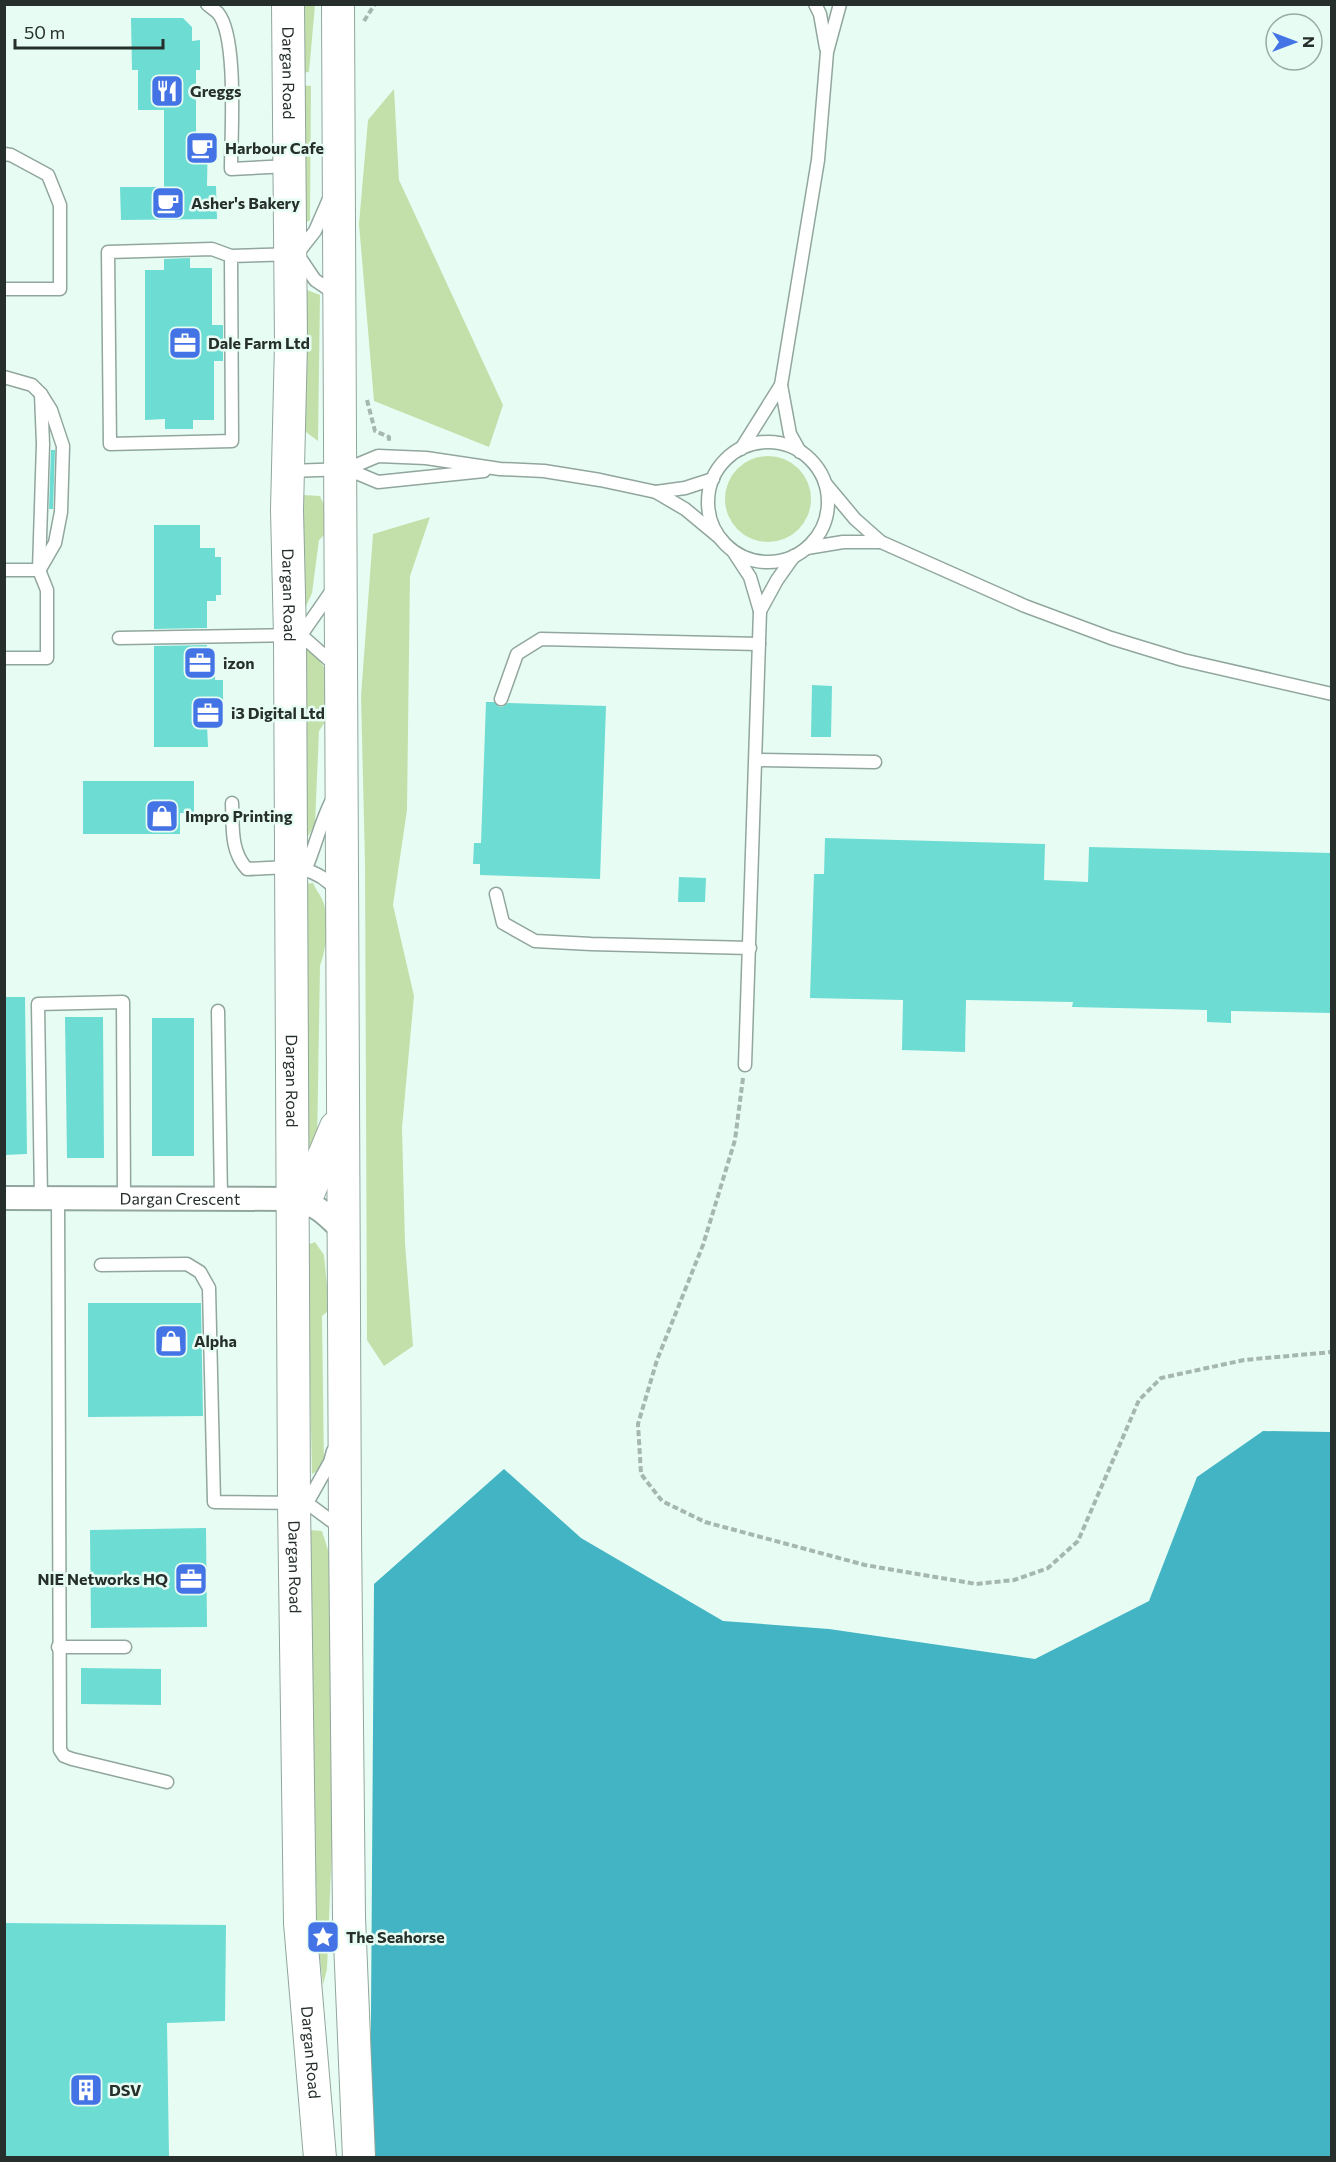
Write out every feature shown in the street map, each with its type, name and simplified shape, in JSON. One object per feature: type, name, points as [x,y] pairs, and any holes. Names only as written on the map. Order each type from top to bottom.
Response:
[{"type":"street","points":[[338,4],[338,295],[343,469],[340,578],[345,1531],[349,1917],[359,2157]]},
{"type":"street","name":"Dargan Road","points":[[285,8],[294,254],[288,471],[296,636],[298,868],[300,1923],[321,2157]]},
{"type":"street","points":[[343,1110],[298,1200],[318,1207],[343,1231]]},
{"type":"street","name":"Dargan Crescent","points":[[4,1198],[298,1200]]},
{"type":"lane","points":[[207,4],[218,14],[225,27],[230,52],[231,169],[290,166]]},
{"type":"lane","points":[[815,4],[820,14],[827,52]]},
{"type":"lane","points":[[800,452],[790,434],[781,385],[818,160],[827,52],[840,4]]},
{"type":"lane","points":[[4,154],[11,155],[48,175],[60,205],[60,289],[4,289]]},
{"type":"lane","points":[[231,256],[232,441],[110,444],[108,252],[212,249],[231,256],[294,254],[315,231],[339,176]]},
{"type":"lane","points":[[294,254],[315,280],[338,295]]},
{"type":"lane","points":[[4,377],[32,385],[41,394],[51,410],[63,446],[61,512],[55,543],[39,570]]},
{"type":"lane","points":[[741,449],[781,385]]},
{"type":"lane","points":[[4,658],[47,658],[47,591],[39,570],[43,444],[41,394]]},
{"type":"lane","points":[[720,538],[710,519],[708,499],[713,478],[724,461],[741,449],[756,444],[771,442],[786,445],[800,452],[815,465],[825,483],[855,519],[881,542],[1025,606],[1111,638],[1183,660],[1332,694]]},
{"type":"lane","points":[[288,471],[343,469],[378,456],[426,458],[500,469],[544,471],[600,480],[656,492],[685,509],[733,551],[750,577],[760,612],[745,1065]]},
{"type":"lane","points":[[343,469],[378,482],[500,469]]},
{"type":"lane","points":[[656,492],[685,488],[713,478]]},
{"type":"lane","points":[[733,551],[747,559],[763,562],[779,561],[795,556],[807,548],[819,534],[826,518],[828,500],[825,483]]},
{"type":"lane","points":[[807,548],[843,542],[881,542]]},
{"type":"lane","points":[[760,612],[777,580],[795,556]]},
{"type":"lane","points":[[4,570],[39,570]]},
{"type":"lane","points":[[296,636],[340,578]]},
{"type":"lane","points":[[119,638],[296,636],[341,671]]},
{"type":"lane","points":[[501,699],[516,654],[541,639],[759,644]]},
{"type":"lane","points":[[756,760],[875,762]]},
{"type":"lane","points":[[298,868],[314,849],[324,816],[342,784]]},
{"type":"lane","points":[[232,803],[233,842],[239,861],[246,868],[298,868],[331,884],[342,898]]},
{"type":"lane","points":[[496,894],[502,923],[535,941],[750,948]]},
{"type":"lane","points":[[124,1198],[123,1002],[38,1004],[49,1198],[58,1744],[63,1756],[72,1760],[167,1782]]},
{"type":"lane","points":[[218,1011],[221,1198]]},
{"type":"lane","points":[[101,1265],[187,1264],[200,1272],[209,1288],[214,1502],[300,1503],[345,1531]]},
{"type":"lane","points":[[300,1503],[330,1462],[344,1412]]},
{"type":"lane","points":[[58,1647],[125,1647]]},
{"type":"path","points":[[745,1065],[735,1140],[703,1245],[657,1360],[638,1424],[641,1474],[662,1501],[705,1522],[865,1565],[976,1584],[1014,1580],[1048,1568],[1078,1541],[1139,1401],[1161,1378],[1244,1360],[1332,1352]]},
{"type":"green space","points":[[301,5],[315,5],[309,72],[300,73]]},
{"type":"green space","points":[[299,85],[311,86],[310,220],[301,226]]},
{"type":"green space","points":[[394,89],[399,180],[503,405],[489,447],[374,401],[359,224],[368,120]]},
{"type":"green space","points":[[302,288],[320,295],[318,441],[302,429]]},
{"type":"green space","points":[[768,456],[792,463],[804,475],[811,499],[804,523],[792,535],[768,542],[744,535],[732,523],[725,499],[732,475],[744,463]]},
{"type":"green space","points":[[303,495],[320,496],[325,507],[324,535],[319,540],[312,593],[303,613]]},
{"type":"green space","points":[[430,517],[410,576],[407,810],[393,905],[414,996],[402,1128],[405,1243],[413,1346],[384,1366],[367,1340],[365,863],[361,696],[373,534]]},
{"type":"green space","points":[[311,649],[324,667],[325,722],[319,731],[315,824],[304,843],[304,650]]},
{"type":"green space","points":[[313,883],[324,904],[327,927],[320,966],[317,1148],[306,1158],[308,960],[304,884]]},
{"type":"green space","points":[[315,1242],[324,1255],[328,1296],[327,1312],[322,1316],[324,1467],[312,1474],[307,1245]]},
{"type":"green space","points":[[310,1530],[322,1531],[329,1553],[332,1845],[327,1969],[323,1985],[317,1933]]},
{"type":"water","points":[[1263,1431],[1331,1432],[1331,2157],[370,2158],[374,1584],[504,1469],[581,1538],[723,1621],[829,1629],[1035,1659],[1149,1601],[1197,1477]]},
{"type":"building","points":[[131,18],[183,18],[192,27],[192,41],[200,40],[200,70],[196,70],[196,132],[208,133],[207,186],[216,186],[217,219],[121,220],[120,187],[164,187],[164,110],[138,110],[138,70],[132,70]]},
{"type":"building","name":"Dale Farm Ltd","points":[[190,258],[190,268],[212,268],[212,325],[223,325],[223,361],[214,361],[214,420],[193,420],[193,429],[165,429],[165,419],[145,420],[145,270],[164,270],[164,259]]},
{"type":"building","points":[[51,450],[55,450],[53,509],[49,509]]},
{"type":"building","points":[[154,525],[200,525],[200,548],[215,548],[215,557],[221,557],[221,595],[216,595],[216,601],[207,601],[207,628],[154,629]]},
{"type":"building","points":[[207,645],[207,672],[215,672],[215,680],[223,680],[223,718],[217,718],[217,724],[207,724],[208,747],[154,747],[154,646]]},
{"type":"building","points":[[812,685],[832,686],[831,737],[811,737]]},
{"type":"building","points":[[486,702],[494,702],[502,707],[508,703],[606,706],[600,879],[480,875],[480,864],[473,864],[474,843],[481,843]]},
{"type":"building","points":[[83,781],[194,781],[194,813],[180,813],[180,834],[83,834]]},
{"type":"building","points":[[825,838],[1045,844],[1044,880],[1088,882],[1089,847],[1332,853],[1332,1013],[1231,1011],[1231,1023],[1207,1022],[1207,1010],[1072,1007],[1073,1002],[966,1000],[965,1052],[902,1050],[903,1000],[810,998],[814,874],[824,874]]},
{"type":"building","points":[[679,877],[706,878],[705,902],[678,902]]},
{"type":"building","points":[[4,997],[25,997],[27,1154],[4,1155]]},
{"type":"building","points":[[65,1017],[103,1017],[104,1158],[67,1158]]},
{"type":"building","points":[[152,1018],[194,1018],[194,1156],[152,1156]]},
{"type":"building","points":[[88,1303],[201,1303],[203,1416],[88,1417]]},
{"type":"building","points":[[206,1528],[207,1627],[91,1628],[90,1530]]},
{"type":"building","points":[[81,1668],[161,1669],[161,1705],[81,1704]]},
{"type":"building","name":"DSV","points":[[4,1923],[226,1925],[225,2021],[167,2023],[169,2157],[4,2157]]},
{"type":"place","name":"Greggs","points":[[167,91]]},
{"type":"place","name":"Harbour Cafe","points":[[202,148]]},
{"type":"place","name":"Asher's Bakery","points":[[168,203]]},
{"type":"place","name":"Dale Farm Ltd","points":[[185,343]]},
{"type":"place","name":"izon","points":[[200,663]]},
{"type":"place","name":"i3 Digital Ltd","points":[[208,713]]},
{"type":"place","name":"Impro Printing","points":[[162,816]]},
{"type":"place","name":"Alpha","points":[[171,1341]]},
{"type":"place","name":"NIE Networks HQ","points":[[191,1579]]},
{"type":"place","name":"The Seahorse","points":[[323,1937]]},
{"type":"place","name":"DSV","points":[[86,2090]]}]
